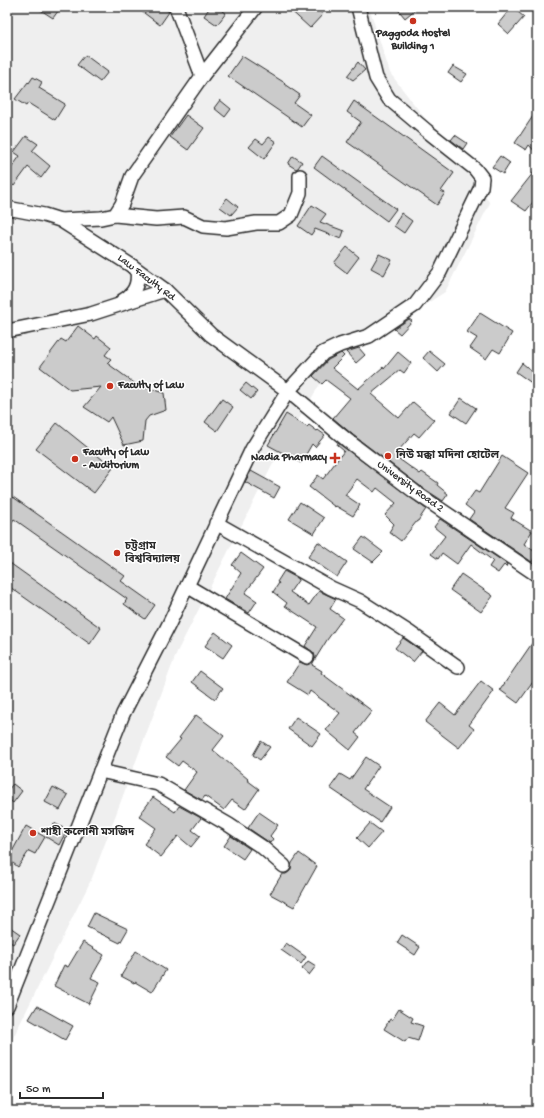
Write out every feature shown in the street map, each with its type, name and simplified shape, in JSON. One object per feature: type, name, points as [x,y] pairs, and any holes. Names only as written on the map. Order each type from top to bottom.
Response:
[{"type":"street","points":[[176,7],[202,76]]},
{"type":"street","points":[[9,997],[123,714],[187,586],[252,449],[288,391],[323,353],[369,336],[415,305],[440,272],[481,187],[482,178],[475,169],[389,99],[376,78],[358,7]]},
{"type":"street","points":[[115,215],[122,204],[132,176],[202,76],[255,8]]},
{"type":"street","points":[[60,220],[101,218],[115,215],[156,219],[184,217],[203,226],[226,228],[256,223],[279,223],[291,215],[300,193],[300,176]]},
{"type":"street","name":"Law Faculty Rd","points":[[7,208],[44,215],[60,220],[132,266],[164,290],[211,335],[288,391]]},
{"type":"street","points":[[115,306],[126,299],[135,290],[137,284],[137,271],[132,266]]},
{"type":"street","points":[[7,331],[91,314],[164,290]]},
{"type":"street","name":"University Road 2","points":[[288,391],[348,441],[415,492],[537,576]]},
{"type":"street","points":[[216,523],[331,588],[360,601],[410,633],[458,667]]},
{"type":"street","points":[[187,586],[307,657]]},
{"type":"street","points":[[100,771],[158,784],[262,847],[284,866]]},
{"type":"shaded area","name":"চট্টগ্রাম বিশ্ববিদ্যালয়","points":[[7,7],[369,7],[390,73],[490,203],[445,292],[332,364],[278,454],[177,652],[92,878],[7,1050]]},
{"type":"building","points":[[36,7],[61,7],[53,18]]},
{"type":"building","points":[[136,7],[163,7],[169,12],[160,25]]},
{"type":"building","points":[[210,7],[217,7],[226,13],[217,25],[204,16]]},
{"type":"building","points":[[287,7],[315,7],[323,14],[310,28]]},
{"type":"building","points":[[396,7],[418,7],[405,18]]},
{"type":"building","points":[[512,7],[524,17],[509,34],[498,24]]},
{"type":"building","points":[[85,55],[108,72],[100,82],[77,65]]},
{"type":"building","points":[[242,56],[285,83],[284,84],[300,95],[294,103],[311,115],[302,127],[228,76]]},
{"type":"building","points":[[358,62],[365,70],[353,80],[347,76]]},
{"type":"building","points":[[453,66],[467,74],[461,82],[448,73]]},
{"type":"building","points":[[33,77],[42,82],[39,88],[65,104],[55,120],[28,103],[26,106],[15,99]]},
{"type":"building","points":[[220,100],[231,109],[225,117],[214,108]]},
{"type":"building","points":[[354,101],[454,173],[441,191],[445,193],[437,205],[347,142],[361,122],[347,112]]},
{"type":"building","points":[[537,110],[537,154],[529,145],[526,150],[515,143]]},
{"type":"building","points":[[186,115],[204,128],[188,150],[170,137]]},
{"type":"building","points":[[455,135],[467,143],[463,149],[451,140]]},
{"type":"building","points":[[26,136],[38,144],[32,151],[50,166],[41,178],[28,167],[14,186],[7,180],[7,174],[20,156],[14,152]]},
{"type":"building","points":[[269,137],[276,142],[264,159],[249,147],[256,139],[263,144]]},
{"type":"building","points":[[293,156],[302,162],[296,169],[288,164]]},
{"type":"building","points":[[322,156],[396,209],[387,221],[314,167]]},
{"type":"building","points":[[500,156],[510,163],[503,174],[492,167]]},
{"type":"building","points":[[537,168],[537,186],[533,192],[537,195],[537,197],[526,211],[511,201]]},
{"type":"building","points":[[227,198],[238,207],[231,215],[220,207]]},
{"type":"building","points":[[312,205],[326,214],[320,222],[344,231],[341,239],[315,229],[311,235],[298,226]]},
{"type":"building","points":[[401,213],[412,221],[404,233],[394,226]]},
{"type":"building","points":[[347,247],[359,257],[347,273],[334,263]]},
{"type":"building","points":[[379,254],[392,260],[384,275],[371,268]]},
{"type":"building","points":[[480,313],[512,333],[500,353],[493,349],[486,359],[470,348],[477,338],[467,332]]},
{"type":"building","points":[[409,319],[412,321],[400,334],[394,329]]},
{"type":"building","name":"Faculty of Law","points":[[78,326],[95,339],[97,336],[111,347],[105,355],[111,359],[107,363],[137,385],[164,393],[166,410],[149,416],[145,421],[143,441],[124,445],[111,417],[107,422],[84,407],[101,387],[70,390],[40,367],[61,339],[66,342]]},
{"type":"building","points":[[359,348],[365,355],[356,363],[346,352]]},
{"type":"building","points":[[429,351],[445,364],[438,372],[423,358]]},
{"type":"building","points":[[398,352],[411,363],[404,373],[400,370],[371,394],[399,418],[413,402],[434,420],[419,437],[414,433],[398,451],[402,454],[399,459],[420,474],[422,472],[438,483],[437,485],[448,494],[443,501],[420,486],[333,418],[350,398],[326,380],[322,384],[313,376],[328,360],[341,353],[344,356],[332,368],[358,389],[383,367],[384,369]]},
{"type":"building","points":[[522,363],[537,375],[537,379],[533,384],[516,372]]},
{"type":"building","points":[[246,383],[257,392],[251,399],[240,390]]},
{"type":"building","points":[[461,398],[476,408],[466,423],[451,413]]},
{"type":"building","points":[[222,399],[233,407],[217,431],[205,422]]},
{"type":"building","points":[[286,414],[307,427],[309,425],[325,435],[315,447],[312,444],[301,463],[268,445]]},
{"type":"building","name":"Faculty of Law - Auditorium","points":[[57,423],[113,468],[94,493],[36,449]]},
{"type":"building","points":[[338,443],[426,509],[401,541],[389,532],[394,524],[385,515],[396,503],[377,488],[374,492],[357,479],[345,495],[360,505],[353,516],[336,506],[335,507],[309,487],[318,475],[323,479],[344,451],[337,445]]},
{"type":"building","points":[[502,456],[528,473],[505,508],[514,513],[511,518],[532,531],[524,544],[537,553],[532,562],[469,519],[474,512],[465,505],[475,491],[479,493]]},
{"type":"building","points":[[251,471],[280,487],[274,498],[245,482]]},
{"type":"building","points":[[13,497],[125,576],[121,581],[155,605],[145,619],[124,604],[127,599],[14,519],[7,529],[7,505]]},
{"type":"building","points":[[300,502],[324,518],[314,534],[289,519]]},
{"type":"building","points":[[440,519],[507,564],[506,567],[504,565],[498,573],[489,567],[493,561],[471,544],[457,564],[442,553],[438,559],[431,554],[445,536],[434,527]]},
{"type":"building","points":[[363,537],[383,552],[373,562],[354,549]]},
{"type":"building","points":[[318,542],[347,562],[337,577],[308,557]]},
{"type":"building","points":[[241,553],[263,569],[245,593],[257,601],[249,613],[225,599],[241,573],[232,565]]},
{"type":"building","points":[[7,561],[101,628],[90,644],[7,585]]},
{"type":"building","points":[[284,571],[299,579],[290,592],[309,605],[319,591],[336,599],[330,609],[343,618],[314,661],[314,653],[305,646],[317,627],[285,606],[287,603],[273,592]]},
{"type":"building","points":[[461,574],[493,596],[481,612],[450,590]]},
{"type":"building","points":[[215,632],[232,645],[223,658],[205,646]]},
{"type":"building","points":[[537,636],[537,685],[533,682],[518,703],[500,690]]},
{"type":"building","points":[[403,638],[422,651],[413,662],[395,648]]},
{"type":"building","points":[[314,661],[312,665],[322,671],[321,673],[372,711],[355,733],[360,737],[350,750],[326,730],[340,713],[310,691],[308,695],[287,682],[300,662],[307,665]]},
{"type":"building","points":[[200,671],[223,688],[215,699],[192,682]]},
{"type":"building","points":[[481,681],[494,691],[469,725],[474,729],[459,748],[425,722],[440,703],[455,715]]},
{"type":"building","points":[[196,715],[224,736],[213,750],[259,789],[245,809],[232,800],[224,810],[205,796],[202,800],[184,790],[197,772],[182,761],[178,766],[166,757],[181,739],[179,738]]},
{"type":"building","points":[[296,717],[321,734],[312,746],[288,729]]},
{"type":"building","points":[[261,741],[270,747],[260,760],[253,755]]},
{"type":"building","points":[[366,757],[379,766],[363,789],[390,807],[380,822],[330,788],[340,774],[350,780]]},
{"type":"building","points":[[13,784],[22,791],[13,803],[7,798],[7,791]]},
{"type":"building","points":[[53,787],[68,795],[60,810],[45,802]]},
{"type":"building","points":[[153,797],[175,812],[179,806],[201,818],[192,830],[200,836],[191,847],[178,836],[161,857],[144,844],[156,828],[139,816]]},
{"type":"building","points":[[259,812],[278,825],[270,836],[273,839],[270,843],[248,828]]},
{"type":"building","points":[[54,823],[67,830],[59,845],[46,837]]},
{"type":"building","points":[[370,823],[382,832],[368,848],[357,838]]},
{"type":"building","points":[[26,826],[45,837],[35,854],[29,851],[18,867],[8,859]]},
{"type":"building","points":[[231,836],[250,849],[243,859],[224,846]]},
{"type":"building","points":[[299,853],[317,866],[294,907],[270,894],[282,874],[286,874],[290,871],[292,863]]},
{"type":"building","points":[[94,913],[128,929],[120,943],[87,927]]},
{"type":"building","points":[[7,925],[20,934],[13,944],[7,940]]},
{"type":"building","points":[[402,935],[420,947],[415,955],[397,943]]},
{"type":"building","points":[[83,942],[104,955],[91,978],[100,982],[89,1004],[54,986],[64,965],[68,967]]},
{"type":"building","points":[[286,943],[306,957],[301,964],[281,950]]},
{"type":"building","points":[[136,951],[166,970],[152,992],[121,976]]},
{"type":"building","points":[[308,961],[316,966],[309,975],[302,969]]},
{"type":"building","points":[[37,1006],[73,1026],[65,1040],[29,1019]]},
{"type":"building","points":[[399,1009],[413,1018],[411,1022],[423,1026],[418,1041],[408,1038],[405,1042],[384,1029]]},
{"type":"place","name":"Paggoda Hostel Building 1","points":[[413,21]]},
{"type":"place","name":"Faculty of Law","points":[[110,386]]},
{"type":"place","name":"নিউ মক্কা মদিনা হোটেল","points":[[388,456]]},
{"type":"place","name":"Nadia Pharmacy","points":[[335,458]]},
{"type":"place","name":"Faculty of Law - Auditorium","points":[[75,459]]},
{"type":"place","name":"চট্টগ্রাম বিশ্ববিদ্যালয়","points":[[117,553]]},
{"type":"place","name":"শাহী কলোনী মসজিদ","points":[[33,833]]}]
